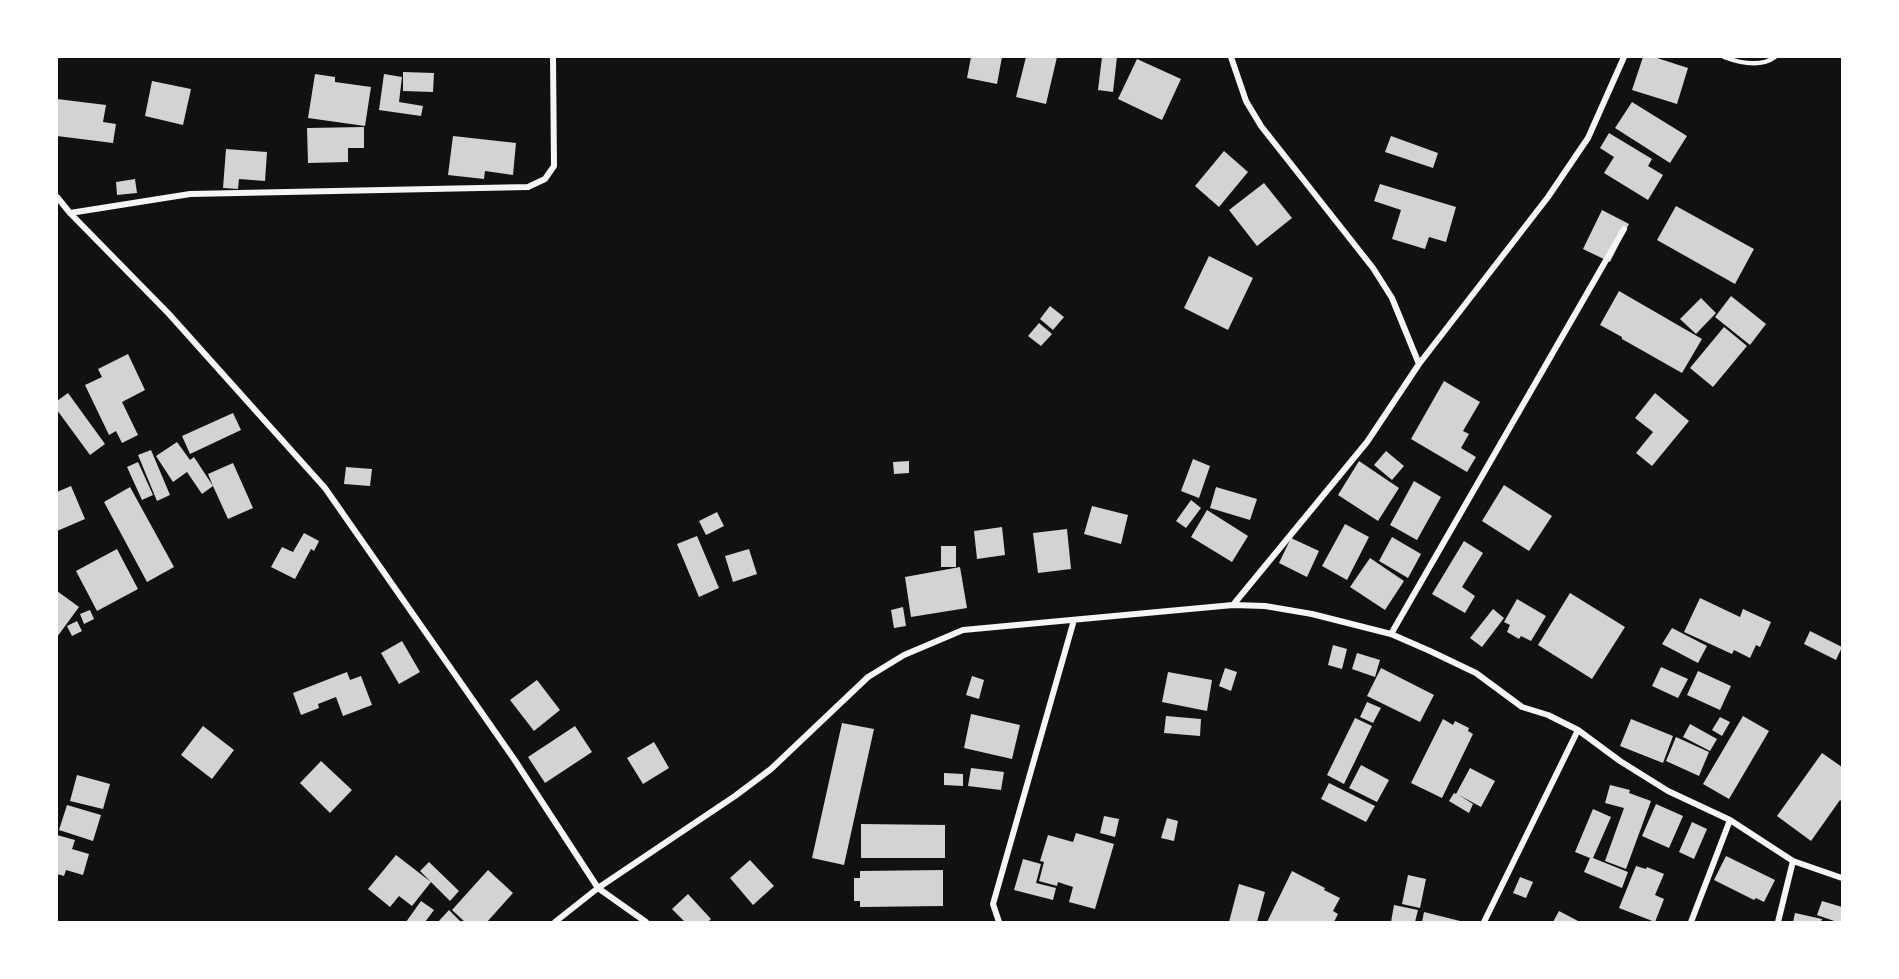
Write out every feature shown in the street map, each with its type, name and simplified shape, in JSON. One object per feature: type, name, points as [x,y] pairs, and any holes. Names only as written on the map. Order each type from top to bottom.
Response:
[{"type":"street","points":[[70,213],[190,194],[528,187],[545,179],[554,166],[554,57]]},
{"type":"street","points":[[1231,57],[1246,101],[1261,126],[1373,268],[1392,298],[1419,364]]},
{"type":"street","points":[[1233,605],[1367,441],[1419,364],[1548,197],[1588,138],[1624,57]]},
{"type":"street","points":[[57,197],[169,314],[325,488],[514,759],[598,888],[646,922]]},
{"type":"street","points":[[1391,634],[1624,229]]},
{"type":"street","points":[[555,922],[598,888],[771,769],[868,677],[904,655],[963,630],[1233,605],[1264,606],[1312,614],[1391,634],[1430,651],[1476,673],[1522,706],[1548,715],[1578,730],[1620,761],[1668,790],[1730,820],[1793,861],[1842,878]]},
{"type":"street","points":[[999,922],[993,904],[1074,620]]},
{"type":"street","points":[[1484,922],[1578,730]]},
{"type":"street","points":[[1691,922],[1730,820]]},
{"type":"street","points":[[1778,922],[1793,861]]},
{"type":"lane","points":[[1724,57],[1753,64],[1768,62],[1775,57]]},
{"type":"building","points":[[971,57],[1002,57],[997,84],[967,78]]},
{"type":"building","points":[[1026,57],[1057,57],[1046,104],[1016,97]]},
{"type":"building","points":[[1102,57],[1117,57],[1113,92],[1098,90]]},
{"type":"building","points":[[1643,57],[1654,57],[1688,68],[1677,104],[1632,90]]},
{"type":"building","points":[[1137,59],[1181,79],[1162,120],[1118,99]]},
{"type":"building","points":[[403,72],[434,73],[433,92],[403,91]]},
{"type":"building","points":[[315,74],[335,77],[335,82],[371,87],[365,126],[308,118]]},
{"type":"building","points":[[384,74],[402,77],[399,102],[423,106],[421,116],[379,110]]},
{"type":"building","points":[[152,81],[191,89],[183,125],[145,116]]},
{"type":"building","points":[[57,99],[106,105],[103,122],[116,124],[113,143],[57,136]]},
{"type":"building","points":[[1632,102],[1687,136],[1670,163],[1615,128]]},
{"type":"building","points":[[364,127],[364,148],[348,148],[348,162],[308,163],[307,128]]},
{"type":"building","points":[[1609,133],[1652,159],[1648,166],[1663,175],[1648,200],[1604,173],[1614,157],[1600,148]]},
{"type":"building","points":[[453,136],[516,143],[513,175],[485,171],[484,179],[448,175]]},
{"type":"building","points":[[1391,136],[1438,153],[1433,168],[1385,152]]},
{"type":"building","points":[[226,149],[267,152],[265,181],[239,179],[238,189],[223,188]]},
{"type":"building","points":[[1224,151],[1248,172],[1219,207],[1195,186]]},
{"type":"building","points":[[135,179],[137,193],[117,195],[116,182]]},
{"type":"building","points":[[1264,183],[1292,218],[1257,246],[1229,210]]},
{"type":"building","points":[[1380,184],[1456,207],[1446,242],[1429,237],[1425,249],[1392,239],[1401,210],[1374,201]]},
{"type":"building","points":[[1676,206],[1754,249],[1735,284],[1657,240]]},
{"type":"building","points":[[1602,210],[1629,224],[1610,262],[1583,249]]},
{"type":"building","points":[[1209,256],[1253,278],[1228,330],[1184,308]]},
{"type":"building","points":[[1619,291],[1702,339],[1682,373],[1600,325]]},
{"type":"building","points":[[1731,296],[1766,324],[1750,345],[1715,317]]},
{"type":"building","points":[[1701,298],[1716,313],[1696,334],[1680,319]]},
{"type":"building","points":[[1050,306],[1064,317],[1053,330],[1040,319]]},
{"type":"building","points":[[1039,323],[1052,334],[1041,346],[1028,336]]},
{"type":"building","points":[[1724,327],[1747,346],[1713,387],[1690,368]]},
{"type":"building","points":[[128,354],[145,390],[122,402],[138,435],[122,443],[116,431],[109,435],[85,385],[102,377],[98,369]]},
{"type":"building","points":[[1444,381],[1480,402],[1463,431],[1469,434],[1461,448],[1476,457],[1467,472],[1411,439]]},
{"type":"building","points":[[68,393],[105,444],[90,455],[57,410],[57,401]]},
{"type":"building","points":[[1655,393],[1689,421],[1652,466],[1636,453],[1653,432],[1635,418]]},
{"type":"building","points":[[233,413],[241,430],[190,454],[182,436]]},
{"type":"building","points":[[177,442],[190,460],[194,457],[213,486],[202,494],[187,472],[173,482],[156,456]]},
{"type":"building","points":[[151,450],[170,495],[157,501],[138,455]]},
{"type":"building","points":[[1386,451],[1404,466],[1392,480],[1374,465]]},
{"type":"building","points":[[1193,459],[1210,466],[1199,498],[1181,491]]},
{"type":"building","points":[[909,461],[909,473],[894,474],[893,462]]},
{"type":"building","points":[[1359,461],[1399,488],[1378,521],[1338,495]]},
{"type":"building","points":[[138,462],[153,495],[142,500],[127,467]]},
{"type":"building","points":[[233,463],[253,508],[228,519],[208,474]]},
{"type":"building","points":[[346,467],[372,469],[370,486],[344,484]]},
{"type":"building","points":[[1414,481],[1441,497],[1417,540],[1390,525]]},
{"type":"building","points":[[1504,485],[1552,516],[1529,551],[1482,521]]},
{"type":"building","points":[[71,486],[85,519],[57,531],[57,492]]},
{"type":"building","points":[[130,487],[174,567],[147,582],[104,502]]},
{"type":"building","points":[[1216,487],[1257,499],[1250,520],[1210,508]]},
{"type":"building","points":[[1191,500],[1201,508],[1186,528],[1176,521]]},
{"type":"building","points":[[1092,506],[1128,515],[1121,544],[1084,534]]},
{"type":"building","points":[[1207,510],[1248,536],[1232,562],[1191,537]]},
{"type":"building","points":[[717,512],[724,526],[706,535],[699,521]]},
{"type":"building","points":[[1345,524],[1369,537],[1347,580],[1322,566]]},
{"type":"building","points":[[1002,527],[1005,555],[977,559],[974,531]]},
{"type":"building","points":[[1067,529],[1071,569],[1038,573],[1033,533]]},
{"type":"building","points":[[304,533],[319,541],[314,551],[311,549],[295,579],[271,567],[282,547],[293,552]]},
{"type":"building","points":[[697,536],[719,588],[699,597],[677,544]]},
{"type":"building","points":[[1392,537],[1421,554],[1408,578],[1379,561]]},
{"type":"building","points":[[1291,538],[1319,551],[1307,577],[1279,563]]},
{"type":"building","points":[[1464,541],[1483,553],[1462,587],[1475,596],[1465,613],[1432,594]]},
{"type":"building","points":[[941,546],[956,546],[956,567],[941,567]]},
{"type":"building","points":[[117,549],[138,589],[97,611],[76,571]]},
{"type":"building","points":[[749,549],[757,574],[733,582],[725,556]]},
{"type":"building","points":[[1370,558],[1404,581],[1385,610],[1350,587]]},
{"type":"building","points":[[960,567],[967,608],[911,617],[905,577]]},
{"type":"building","points":[[57,591],[79,607],[57,637]]},
{"type":"building","points":[[1570,593],[1625,627],[1592,679],[1538,645]]},
{"type":"building","points":[[1700,598],[1740,617],[1743,609],[1771,622],[1760,647],[1756,645],[1750,658],[1734,650],[1732,654],[1684,632]]},
{"type":"building","points":[[1517,599],[1546,616],[1531,641],[1521,636],[1519,639],[1507,632],[1510,625],[1504,622]]},
{"type":"building","points":[[903,607],[906,626],[894,628],[891,610]]},
{"type":"building","points":[[1493,609],[1504,618],[1482,647],[1470,638]]},
{"type":"building","points":[[90,610],[94,619],[84,624],[80,614]]},
{"type":"building","points":[[77,621],[82,631],[72,636],[67,626]]},
{"type":"building","points":[[1672,628],[1707,646],[1698,663],[1662,644]]},
{"type":"building","points":[[1810,631],[1842,647],[1836,660],[1804,644]]},
{"type":"building","points":[[402,641],[420,672],[399,684],[381,653]]},
{"type":"building","points":[[1333,645],[1347,649],[1342,669],[1328,665]]},
{"type":"building","points":[[1357,653],[1380,660],[1375,677],[1352,669]]},
{"type":"building","points":[[1661,667],[1688,679],[1678,698],[1652,686]]},
{"type":"building","points":[[1225,668],[1237,672],[1231,691],[1219,686]]},
{"type":"building","points":[[1381,668],[1434,695],[1420,722],[1367,696]]},
{"type":"building","points":[[1698,671],[1731,686],[1720,710],[1687,695]]},
{"type":"building","points":[[347,672],[350,680],[361,676],[372,705],[343,716],[336,697],[318,704],[319,708],[301,715],[293,693]]},
{"type":"building","points":[[1168,672],[1212,680],[1207,711],[1162,702]]},
{"type":"building","points":[[972,676],[984,680],[979,699],[966,695]]},
{"type":"building","points":[[537,680],[560,710],[534,731],[510,700]]},
{"type":"building","points":[[1367,702],[1381,708],[1373,723],[1360,717]]},
{"type":"building","points":[[971,714],[1020,725],[1012,759],[964,748]]},
{"type":"building","points":[[1166,716],[1201,719],[1200,736],[1164,733]]},
{"type":"building","points":[[1743,716],[1769,731],[1729,799],[1703,784]]},
{"type":"building","points":[[1720,717],[1730,722],[1722,736],[1712,730]]},
{"type":"building","points":[[1355,718],[1372,726],[1344,784],[1327,775]]},
{"type":"building","points":[[1443,719],[1453,725],[1455,721],[1469,728],[1468,731],[1473,734],[1442,798],[1411,783]]},
{"type":"building","points":[[1631,719],[1673,736],[1663,763],[1620,746]]},
{"type":"building","points":[[842,723],[874,729],[844,865],[812,858]]},
{"type":"building","points":[[1690,724],[1717,739],[1710,751],[1683,737]]},
{"type":"building","points":[[203,726],[234,750],[212,779],[181,755]]},
{"type":"building","points":[[575,726],[592,752],[545,783],[528,757]]},
{"type":"building","points":[[1676,737],[1709,752],[1699,776],[1666,761]]},
{"type":"building","points":[[654,742],[669,768],[643,784],[627,758]]},
{"type":"building","points":[[1822,753],[1842,767],[1842,802],[1840,800],[1811,841],[1777,816]]},
{"type":"building","points":[[321,761],[352,790],[330,813],[300,783]]},
{"type":"building","points":[[1361,765],[1389,780],[1377,802],[1349,788]]},
{"type":"building","points":[[971,768],[1004,772],[1001,790],[968,786]]},
{"type":"building","points":[[1470,768],[1495,781],[1481,807],[1459,795],[1473,804],[1469,813],[1449,801],[1454,793],[1456,794]]},
{"type":"building","points":[[944,773],[963,774],[963,786],[944,785]]},
{"type":"building","points":[[77,775],[110,784],[103,809],[70,801]]},
{"type":"building","points":[[1329,783],[1375,806],[1366,822],[1321,799]]},
{"type":"building","points":[[1610,785],[1630,790],[1629,793],[1651,801],[1626,869],[1605,861],[1624,808],[1605,803]]},
{"type":"building","points":[[1656,804],[1683,816],[1669,848],[1642,836]]},
{"type":"building","points":[[67,805],[101,815],[93,841],[59,830]]},
{"type":"building","points":[[1593,809],[1611,817],[1593,858],[1628,872],[1622,888],[1584,872],[1590,858],[1575,852]]},
{"type":"building","points":[[1104,816],[1119,819],[1115,837],[1100,833]]},
{"type":"building","points":[[1167,818],[1178,821],[1174,841],[1161,838]]},
{"type":"building","points":[[1692,822],[1707,829],[1694,859],[1679,852]]},
{"type":"building","points":[[861,824],[945,825],[945,858],[861,858]]},
{"type":"building","points":[[1076,833],[1114,844],[1095,909],[1069,902],[1073,887],[1058,882],[1057,886],[1039,881],[1044,862],[1040,861],[1048,835],[1073,842]]},
{"type":"building","points":[[57,835],[75,840],[72,849],[89,854],[83,875],[66,870],[64,876],[57,874]]},
{"type":"building","points":[[396,855],[431,882],[412,906],[399,896],[390,907],[368,889]]},
{"type":"building","points":[[1726,856],[1775,880],[1764,902],[1756,898],[1754,900],[1714,880]]},
{"type":"building","points":[[1023,859],[1041,864],[1036,883],[1056,888],[1053,900],[1014,890]]},
{"type":"building","points":[[750,860],[774,886],[753,905],[730,878]]},
{"type":"building","points":[[429,862],[459,891],[450,901],[420,871]]},
{"type":"building","points":[[1636,866],[1646,869],[1647,867],[1664,874],[1655,895],[1664,899],[1655,922],[1619,908]]},
{"type":"building","points":[[488,870],[513,893],[487,922],[465,922],[452,910]]},
{"type":"building","points":[[943,870],[943,906],[860,907],[860,901],[854,901],[854,878],[860,878],[860,871]]},
{"type":"building","points":[[1292,871],[1340,898],[1333,911],[1338,914],[1334,922],[1267,922]]},
{"type":"building","points":[[1408,875],[1426,879],[1420,908],[1402,904]]},
{"type":"building","points":[[1520,877],[1533,882],[1526,898],[1513,893]]},
{"type":"building","points":[[1239,884],[1265,892],[1257,922],[1229,922]]},
{"type":"building","points":[[688,894],[711,919],[708,922],[685,922],[672,909]]},
{"type":"building","points":[[421,901],[434,910],[425,922],[406,922]]},
{"type":"building","points":[[1822,901],[1842,907],[1842,922],[1817,915]]},
{"type":"building","points":[[1394,905],[1418,910],[1415,922],[1391,922]]},
{"type":"building","points":[[449,910],[461,922],[438,922]]},
{"type":"building","points":[[1559,911],[1580,922],[1553,922]]},
{"type":"building","points":[[1424,912],[1460,921],[1460,922],[1422,922]]},
{"type":"building","points":[[1795,913],[1822,919],[1821,922],[1793,922]]}]
